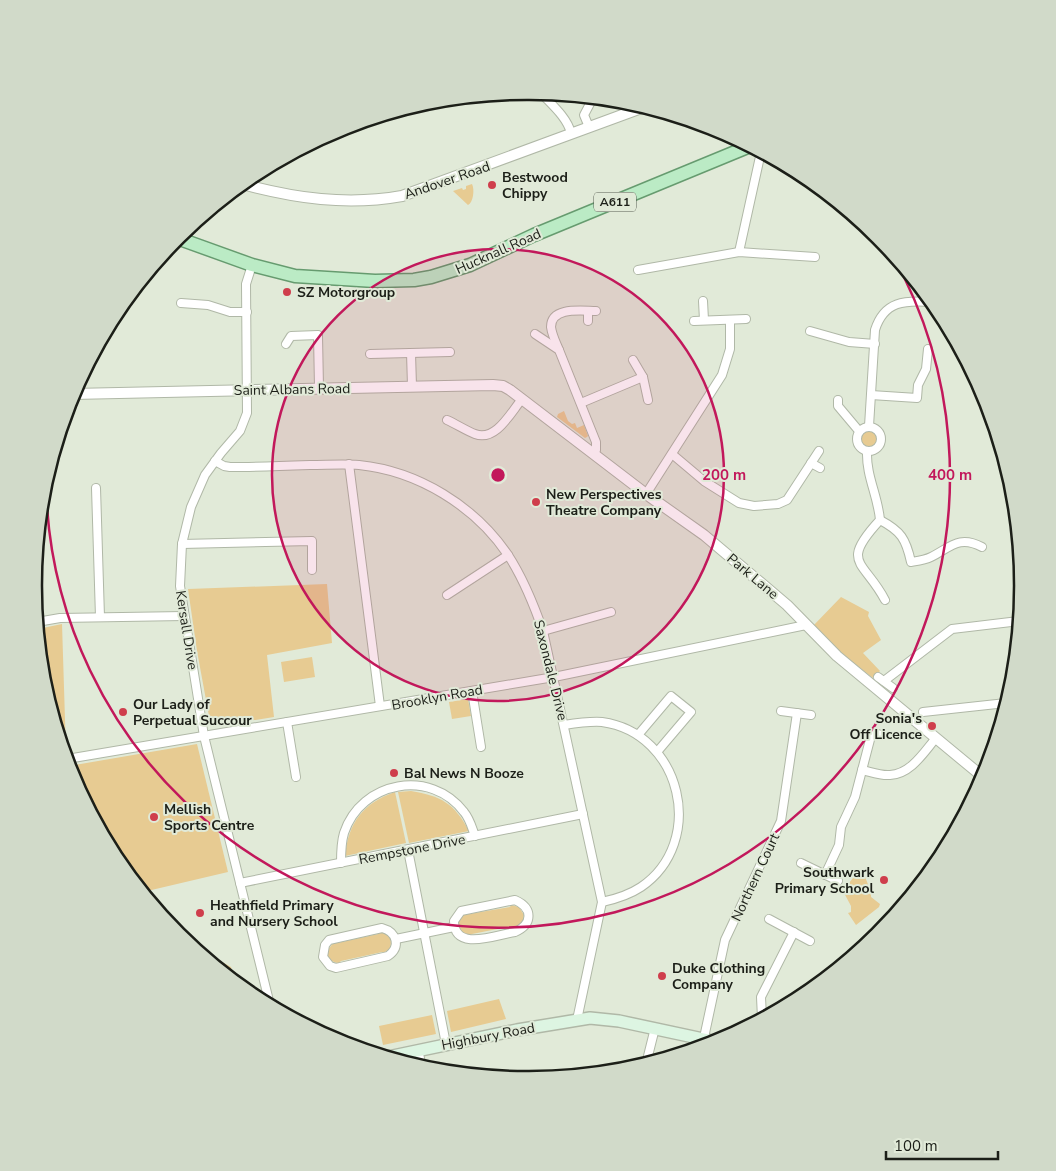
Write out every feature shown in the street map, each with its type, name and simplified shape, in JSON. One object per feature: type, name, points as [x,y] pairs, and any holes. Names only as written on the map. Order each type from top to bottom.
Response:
[{"type":"main road","name":"Hucknall Road","points":[[186,241],[252,265],[307,278],[404,281],[431,277],[470,265],[534,235],[742,149]]},
{"type":"main road","name":"Highbury Road","points":[[402,1054],[590,1018],[655,1028],[695,1041]]},
{"type":"street","points":[[548,101],[570,127],[571,133]]},
{"type":"street","points":[[589,127],[584,115],[590,104]]},
{"type":"street","name":"Andover Road","points":[[251,187],[279,194],[311,199],[354,202],[387,199],[418,191],[632,111]]},
{"type":"street","points":[[739,252],[760,159]]},
{"type":"street","points":[[638,270],[739,252],[815,257]]},
{"type":"street","name":"Kersall Drive","points":[[252,265],[246,284],[247,412],[235,438],[215,461],[206,475],[191,507],[182,544],[180,586],[204,736],[268,995]]},
{"type":"street","points":[[869,426],[875,330],[878,321],[892,306],[912,300],[921,301]]},
{"type":"street","points":[[703,301],[704,320]]},
{"type":"street","points":[[181,304],[208,305],[230,312],[247,312]]},
{"type":"street","points":[[588,321],[592,311],[569,311],[557,315],[551,328],[596,442],[594,454]]},
{"type":"street","points":[[694,321],[746,319]]},
{"type":"street","points":[[646,494],[722,375],[730,348],[730,320]]},
{"type":"street","points":[[810,331],[848,342],[874,344]]},
{"type":"street","points":[[286,344],[289,332],[318,336],[319,388]]},
{"type":"street","points":[[535,334],[559,350]]},
{"type":"street","points":[[378,344],[374,354],[450,352]]},
{"type":"street","points":[[871,395],[917,398],[918,385],[926,369],[928,349]]},
{"type":"street","points":[[411,353],[412,386]]},
{"type":"street","points":[[633,360],[643,377],[648,400]]},
{"type":"street","points":[[581,403],[643,377]]},
{"type":"street","name":"Saint Albans Road","points":[[82,394],[498,385],[510,390]]},
{"type":"street","name":"Park Lane","points":[[510,390],[646,494],[704,535],[787,606],[838,656],[977,772]]},
{"type":"street","points":[[446,420],[463,424],[475,434],[490,434],[498,428],[522,398]]},
{"type":"street","points":[[838,400],[838,406],[859,431]]},
{"type":"street","points":[[869,426],[877,429],[882,440],[875,450],[868,451],[858,446],[856,438],[859,431],[869,426]]},
{"type":"street","points":[[672,454],[704,481],[745,506],[778,504],[787,500],[819,451]]},
{"type":"street","points":[[868,451],[868,474],[879,505],[880,520],[863,539],[858,555],[862,568],[877,584],[885,600]]},
{"type":"street","name":"Saxondale Drive","points":[[215,461],[230,467],[349,464],[376,468],[407,476],[441,493],[478,520],[508,555],[527,591],[543,631],[602,902],[577,1020]]},
{"type":"street","points":[[811,463],[820,468]]},
{"type":"street","points":[[349,464],[380,706]]},
{"type":"street","points":[[96,488],[100,617]]},
{"type":"street","points":[[880,520],[894,527],[903,536],[908,547],[911,562]]},
{"type":"street","points":[[182,544],[312,541],[312,570]]},
{"type":"street","points":[[902,563],[929,558],[956,543],[965,541],[982,547]]},
{"type":"street","points":[[447,594],[508,555]]},
{"type":"street","points":[[543,631],[611,612]]},
{"type":"street","points":[[44,621],[60,618],[184,616]]},
{"type":"street","points":[[893,688],[881,679],[952,629],[1012,622]]},
{"type":"street","name":"Brooklyn Road","points":[[74,759],[554,677],[806,625]]},
{"type":"street","points":[[472,691],[481,747]]},
{"type":"street","points":[[638,735],[671,696],[691,712],[657,752]]},
{"type":"street","points":[[923,712],[999,704]]},
{"type":"street","points":[[781,711],[811,715]]},
{"type":"street","name":"Northern Court","points":[[703,1038],[725,940],[781,821],[797,713]]},
{"type":"street","points":[[287,722],[296,777]]},
{"type":"street","points":[[564,725],[602,722],[638,735],[657,752],[668,768],[677,789],[680,811],[678,830],[670,853],[658,872],[641,887],[622,898],[602,902]]},
{"type":"street","points":[[825,875],[839,845],[841,827],[855,797],[872,732],[881,736]]},
{"type":"street","points":[[862,770],[888,775],[905,771],[911,767],[936,738]]},
{"type":"street","points":[[341,863],[341,847],[344,832],[360,806],[383,790],[395,786],[422,786],[437,791],[450,799],[464,811],[471,823],[475,836]]},
{"type":"street","name":"Rempstone Drive","points":[[240,883],[583,814]]},
{"type":"street","points":[[408,850],[446,1044]]},
{"type":"street","points":[[801,863],[838,881]]},
{"type":"street","points":[[515,900],[522,903],[527,909],[529,916],[522,929],[515,932],[472,940],[461,937],[454,927],[454,921],[461,911],[508,901],[515,900]]},
{"type":"street","points":[[769,919],[810,941]]},
{"type":"street","points":[[396,939],[454,927]]},
{"type":"street","points":[[382,928],[388,930],[396,939],[392,953],[388,956],[336,968],[330,966],[323,957],[325,945],[335,937],[382,928]]},
{"type":"street","points":[[762,1011],[761,997],[794,932]]},
{"type":"street","points":[[648,1056],[655,1028]]},
{"type":"street","points":[[418,1050],[420,1059]]},
{"type":"shaded area","points":[[472,184],[473,196],[468,205],[453,191],[462,188],[463,190],[466,189],[466,186]]},
{"type":"shaded area","points":[[564,411],[568,421],[572,424],[575,423],[577,428],[584,425],[587,437],[585,438],[557,417],[558,414]]},
{"type":"shaded area","points":[[869,430],[875,433],[878,439],[875,445],[869,448],[863,445],[860,439],[863,433]]},
{"type":"shaded area","points":[[327,584],[332,643],[267,655],[274,717],[211,727],[188,589]]},
{"type":"shaded area","points":[[841,597],[869,612],[868,616],[881,640],[863,653],[880,671],[873,678],[839,652],[813,626]]},
{"type":"shaded area","points":[[62,624],[65,733],[52,680],[45,628]]},
{"type":"shaded area","points":[[312,657],[315,677],[284,682],[281,662]]},
{"type":"shaded area","points":[[468,699],[471,716],[452,719],[449,702]]},
{"type":"shaded area","name":"Mellish Sports Centre","points":[[197,744],[228,872],[150,890],[124,855],[108,828],[77,765]]},
{"type":"shaded area","points":[[411,791],[431,795],[446,802],[458,814],[469,831],[409,843],[398,792]]},
{"type":"shaded area","points":[[395,792],[406,843],[345,856],[350,834],[359,816],[374,802]]},
{"type":"shaded area","points":[[856,874],[864,874],[869,887],[874,893],[871,893],[871,897],[880,904],[879,907],[856,925],[848,913],[851,912],[851,906],[843,891]]},
{"type":"shaded area","points":[[511,905],[519,907],[524,915],[523,921],[516,927],[472,934],[470,936],[463,933],[460,929],[458,922],[463,915],[510,907]]},
{"type":"shaded area","points":[[380,932],[386,933],[391,939],[390,948],[384,953],[341,961],[339,963],[332,961],[328,956],[327,951],[334,942],[337,943]]},
{"type":"shaded area","points":[[219,960],[231,967],[232,971]]},
{"type":"shaded area","points":[[499,999],[506,1019],[451,1032],[447,1011]]},
{"type":"shaded area","points":[[432,1015],[436,1034],[383,1045],[379,1026]]},
{"type":"place","name":"Bestwood Chippy","points":[[492,185]]},
{"type":"place","name":"SZ Motorgroup","points":[[287,292]]},
{"type":"place","name":"New Perspectives Theatre Company","points":[[536,502]]},
{"type":"place","name":"Our Lady of Perpetual Succour","points":[[123,712]]},
{"type":"place","name":"Sonia's Off Licence","points":[[932,726]]},
{"type":"place","name":"Bal News N Booze","points":[[394,773]]},
{"type":"place","name":"Mellish Sports Centre","points":[[154,817]]},
{"type":"place","name":"Southwark Primary School","points":[[884,880]]},
{"type":"place","name":"Heathfield Primary and Nursery School","points":[[200,913]]},
{"type":"place","name":"Duke Clothing Company","points":[[662,976]]}]
